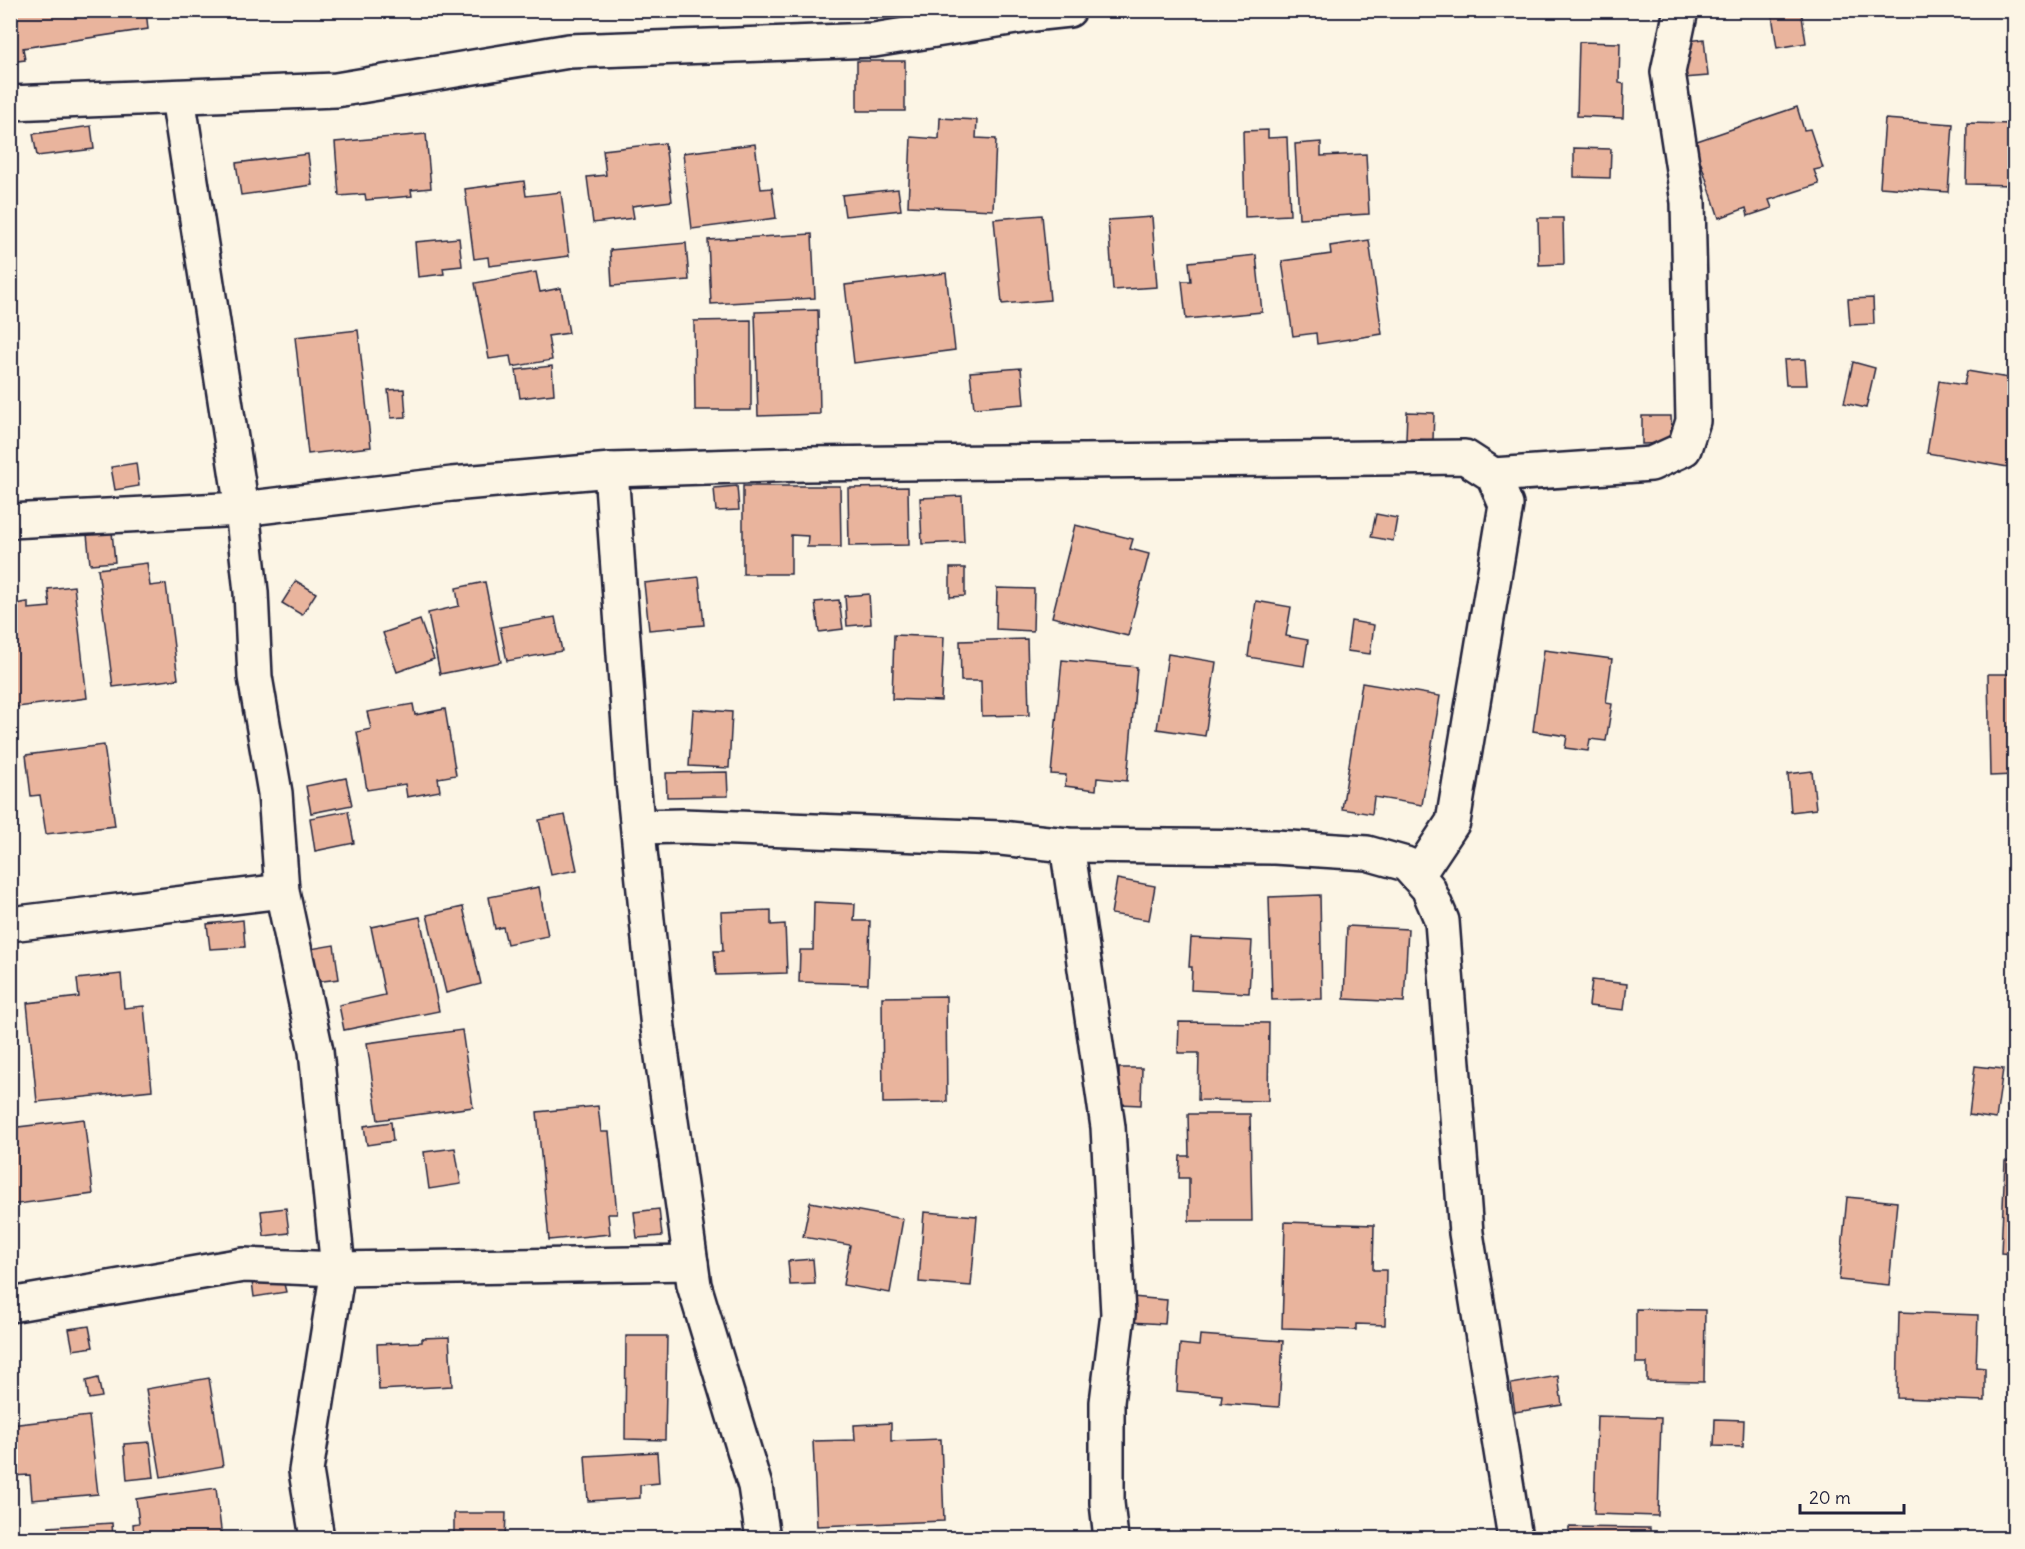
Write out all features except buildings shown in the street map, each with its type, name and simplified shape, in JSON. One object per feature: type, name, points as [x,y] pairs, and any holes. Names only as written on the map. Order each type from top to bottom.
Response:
[{"type":"street","points":[[10,103],[336,90],[569,51],[874,40],[1069,10]]},
{"type":"street","points":[[1493,475],[1651,464],[1684,449],[1693,421],[1688,202],[1668,72],[1681,10]]},
{"type":"street","points":[[178,97],[242,509],[251,592],[255,677],[275,793],[282,891],[316,1051],[338,1269],[306,1472],[317,1539]]},
{"type":"street","points":[[10,521],[242,509],[452,484],[611,470],[804,464],[1465,457],[1493,475],[1506,505],[1453,822],[1417,876]]},
{"type":"street","points":[[611,470],[638,827],[658,1028],[694,1285],[755,1486],[763,1539]]},
{"type":"street","points":[[638,827],[682,826],[1001,838],[1067,845],[1275,847],[1367,853],[1406,864],[1428,888],[1442,921],[1466,1233],[1515,1539]]},
{"type":"street","points":[[1067,845],[1108,1127],[1118,1314],[1107,1402],[1107,1503],[1111,1539]]},
{"type":"street","points":[[10,924],[282,891]]},
{"type":"street","points":[[10,1305],[243,1266],[338,1269],[691,1263]]}]
